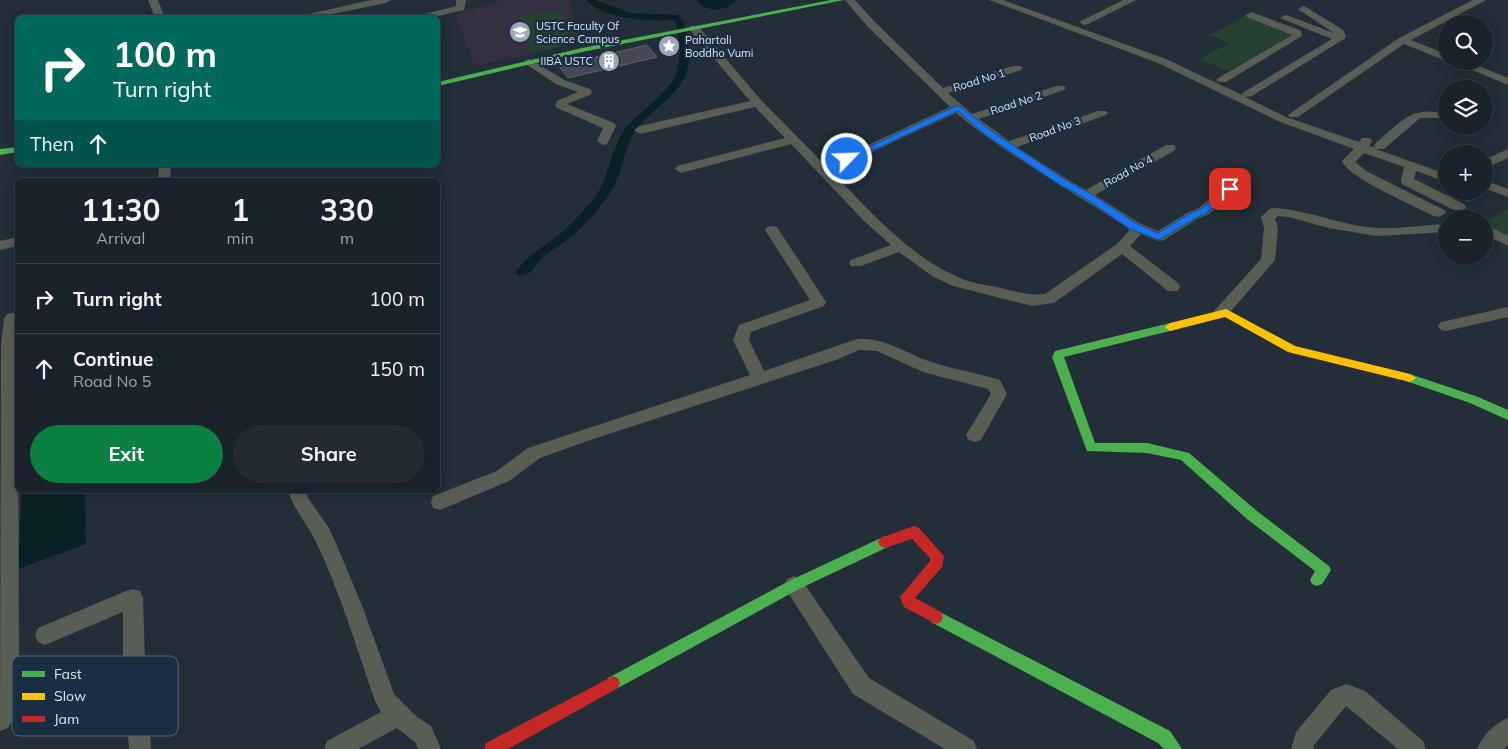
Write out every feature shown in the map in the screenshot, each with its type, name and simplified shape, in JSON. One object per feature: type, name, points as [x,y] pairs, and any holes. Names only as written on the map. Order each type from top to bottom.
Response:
[{"type":"main road","points":[[440,84],[530,62],[841,0]]},
{"type":"main road","points":[[0,152],[15,150]]},
{"type":"main road","points":[[0,157],[15,154]]},
{"type":"main road","points":[[1317,580],[1324,570],[1252,515],[1185,456],[1148,448],[1090,448],[1058,357],[1062,352],[1221,313],[1230,315],[1292,349],[1410,378],[1474,400],[1508,415]]},
{"type":"main road","points":[[492,749],[794,585],[900,536],[914,532],[937,556],[937,563],[907,597],[909,602],[984,644],[1164,737],[1174,749]]},
{"type":"street","points":[[156,0],[159,15]]},
{"type":"street","points":[[311,15],[386,0]]},
{"type":"street","points":[[427,15],[461,8],[461,0]]},
{"type":"street","points":[[850,0],[870,23],[940,92],[987,132],[1134,226],[1159,237],[1192,216],[1204,211],[1230,189]]},
{"type":"street","points":[[994,0],[1162,61],[1267,112],[1363,144],[1380,146],[1438,167]]},
{"type":"street","points":[[1018,0],[1084,22],[1171,56],[1294,115],[1438,175]]},
{"type":"street","points":[[1084,22],[1131,0]]},
{"type":"street","points":[[1452,0],[1470,4]]},
{"type":"street","points":[[1294,115],[1403,40],[1481,0]]},
{"type":"street","points":[[1248,94],[1341,36],[1339,32],[1302,9]]},
{"type":"street","points":[[1270,12],[1339,39]]},
{"type":"street","points":[[1222,80],[1297,36],[1297,33],[1293,31],[1251,15]]},
{"type":"street","points":[[687,30],[869,218],[924,265],[958,283],[1032,301],[1049,298],[1122,247],[1136,232],[1134,226]]},
{"type":"street","points":[[1403,40],[1438,55]]},
{"type":"street","points":[[530,62],[560,82],[586,91],[586,93],[562,103],[561,106],[610,126],[603,141]]},
{"type":"street","name":"Road No 1","points":[[940,92],[1017,68]]},
{"type":"street","points":[[1478,70],[1508,82]]},
{"type":"street","name":"Road No 2","points":[[971,118],[1060,88]]},
{"type":"street","points":[[640,130],[758,103]]},
{"type":"street","points":[[831,166],[958,108]]},
{"type":"street","name":"Road No 3","points":[[1008,146],[1102,113]]},
{"type":"street","points":[[1380,146],[1416,116],[1424,114],[1438,116]]},
{"type":"street","points":[[681,169],[793,140]]},
{"type":"street","points":[[1363,144],[1357,154],[1348,161],[1348,164],[1438,212]]},
{"type":"street","name":"Road No 4","points":[[1086,195],[1170,148]]},
{"type":"street","points":[[1493,160],[1508,153]]},
{"type":"street","points":[[1411,165],[1407,181],[1459,207]]},
{"type":"street","points":[[1493,187],[1508,193]]},
{"type":"street","points":[[1493,194],[1508,199]]},
{"type":"street","points":[[1221,313],[1268,260],[1271,228],[1268,217],[1275,212],[1290,213],[1329,224],[1377,232],[1438,228]]},
{"type":"street","points":[[760,378],[741,340],[744,329],[818,302],[772,230]]},
{"type":"street","points":[[1493,233],[1508,242]]},
{"type":"street","points":[[0,246],[15,242]]},
{"type":"street","points":[[856,263],[901,246]]},
{"type":"street","points":[[1122,247],[1173,287]]},
{"type":"street","points":[[1446,326],[1508,312]]},
{"type":"street","points":[[4,714],[4,581],[9,345],[12,318]]},
{"type":"street","points":[[440,502],[504,476],[534,453],[830,356],[857,345],[880,346],[929,368],[994,384],[999,394],[975,435]]},
{"type":"street","points":[[298,493],[300,500],[322,534],[328,548],[353,608],[386,701],[399,715],[423,734],[430,749]]},
{"type":"street","points":[[794,585],[860,686],[939,742],[966,749]]},
{"type":"street","points":[[45,635],[133,598],[134,656]]},
{"type":"street","points":[[1302,749],[1304,740],[1339,698],[1346,694],[1357,698],[1415,749]]},
{"type":"street","points":[[335,749],[399,715]]},
{"type":"street","points":[[1488,749],[1508,729]]},
{"type":"street","points":[[139,736],[140,749]]},
{"type":"shaded area","name":"USTC Faculty Of Science Campus","points":[[501,0],[570,0],[580,43],[475,66],[455,15]]},
{"type":"shaded area","points":[[697,0],[736,0],[728,7],[710,9],[700,4]]},
{"type":"shaded area","points":[[22,493],[85,493],[86,544],[18,569]]},
{"type":"green space","points":[[562,10],[571,44],[531,53],[520,16]]},
{"type":"green space","points":[[1247,15],[1294,33],[1228,71],[1200,59],[1229,43],[1210,35]]},
{"type":"green space","points":[[1508,209],[1508,245],[1493,236],[1493,217]]},
{"type":"building","name":"IIBA USTC","points":[[647,45],[657,57],[568,78],[559,66]]},
{"type":"waterway","points":[[523,272],[537,256],[572,230],[607,188],[620,149],[630,130],[661,101],[681,75],[685,60],[680,22],[676,17],[641,18],[610,10],[589,0]]},
{"type":"traffic: fast","points":[[440,84],[582,50],[841,0]]},
{"type":"traffic: fast","points":[[0,152],[15,150]]},
{"type":"traffic: fast","points":[[1170,327],[1059,354],[1058,357],[1091,448],[1147,448],[1185,456],[1252,515],[1324,570],[1317,580]]},
{"type":"traffic: fast","points":[[1410,378],[1474,400],[1508,415]]},
{"type":"traffic: fast","points":[[613,683],[794,585],[885,542]]},
{"type":"traffic: fast","points":[[936,617],[1164,737],[1174,749]]},
{"type":"traffic: slow","points":[[1170,327],[1226,313],[1292,349],[1410,378]]},
{"type":"traffic: jam","points":[[885,542],[914,532],[937,556],[937,563],[907,597],[909,602],[936,617]]},
{"type":"traffic: jam","points":[[492,749],[613,683]]},
{"type":"place","name":"USTC Faculty Of Science Campus","points":[[520,32]]},
{"type":"place","name":"Pahartali Boddho Vumi","points":[[669,46]]},
{"type":"place","name":"IIBA USTC","points":[[609,61]]},
{"type":"route","points":[[847,159],[958,108],[987,132],[1031,162],[1134,226],[1159,237],[1192,216],[1204,211],[1230,189]]}]
